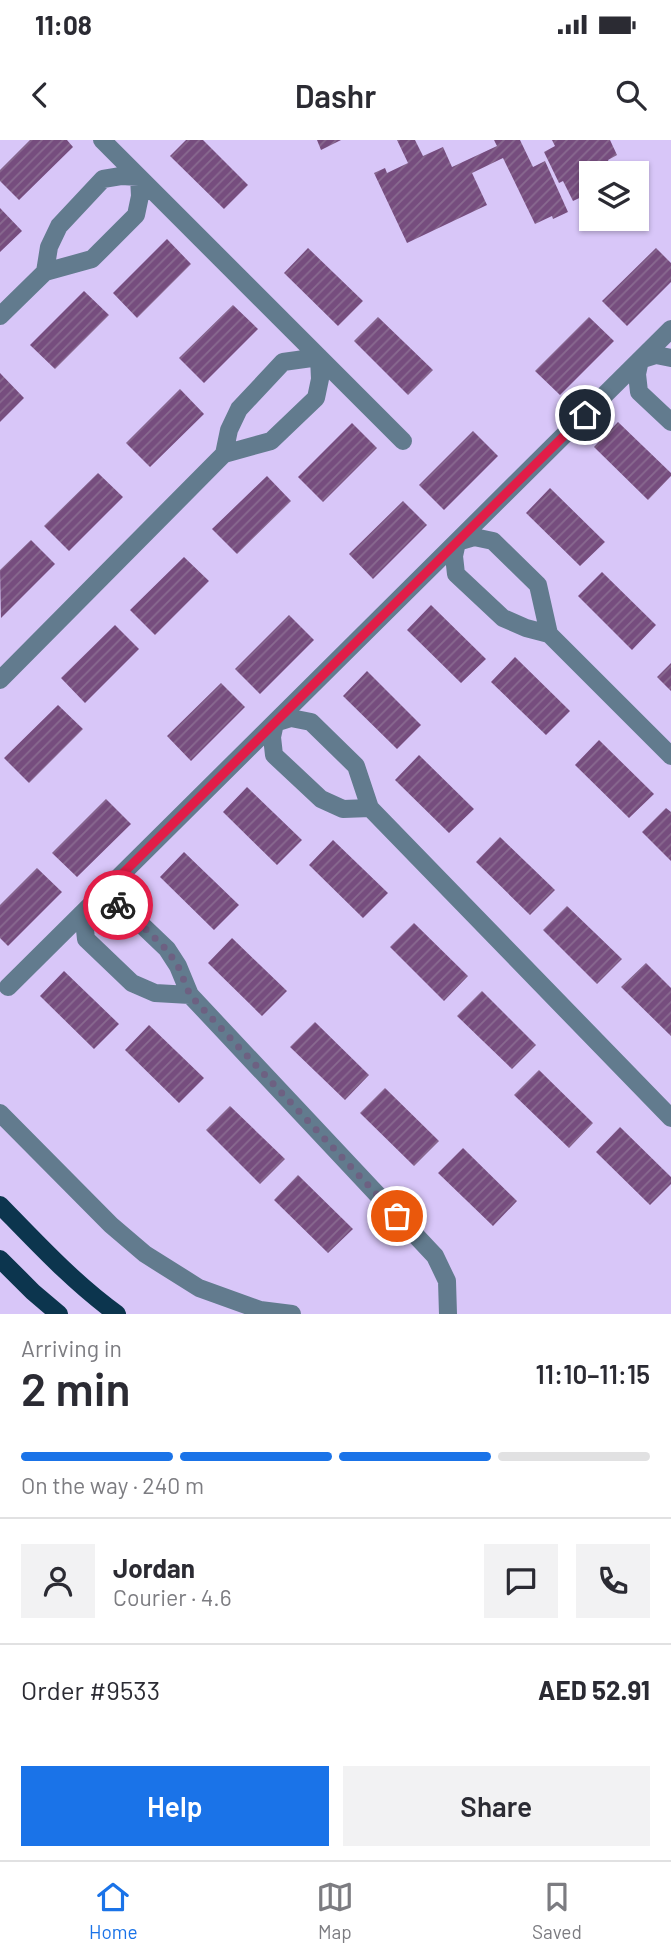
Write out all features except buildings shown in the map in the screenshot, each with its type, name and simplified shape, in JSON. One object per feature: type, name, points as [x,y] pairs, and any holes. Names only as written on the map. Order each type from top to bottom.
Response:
[{"type":"main road","points":[[0,1205],[97,1300],[117,1314]]},
{"type":"main road","points":[[0,1259],[59,1314]]},
{"type":"street","points":[[102,140],[403,441]]},
{"type":"street","points":[[0,316],[45,272],[92,259],[136,215],[140,196],[138,177]]},
{"type":"street","points":[[45,272],[49,247],[59,226],[103,179],[138,177]]},
{"type":"street","points":[[8,987],[671,329]]},
{"type":"street","points":[[640,360],[656,355],[671,358]]},
{"type":"street","points":[[0,680],[224,454],[271,441],[316,398],[320,379],[319,357]]},
{"type":"street","points":[[224,454],[229,430],[239,409],[283,362],[319,357]]},
{"type":"street","points":[[640,360],[637,374],[639,393],[671,422]]},
{"type":"street","points":[[457,542],[474,537],[493,541],[538,585],[549,634]]},
{"type":"street","points":[[457,542],[454,556],[456,574],[503,618],[549,634],[671,756]]},
{"type":"street","points":[[275,723],[291,718],[311,722],[356,766],[370,808],[671,1118]]},
{"type":"street","points":[[275,723],[272,737],[274,755],[321,799],[343,808],[370,808]]},
{"type":"street","points":[[190,995],[155,993],[132,983],[86,939],[83,920],[88,908],[103,902],[122,906],[167,950],[178,966],[190,995],[435,1256],[447,1281],[448,1314]]},
{"type":"street","points":[[0,1113],[111,1225],[145,1254],[199,1288],[260,1310],[292,1314]]},
{"type":"way so far","points":[[118,905],[167,950],[178,966],[190,995],[397,1216]]},
{"type":"route","points":[[118,905],[103,902],[88,908],[585,415]]}]
